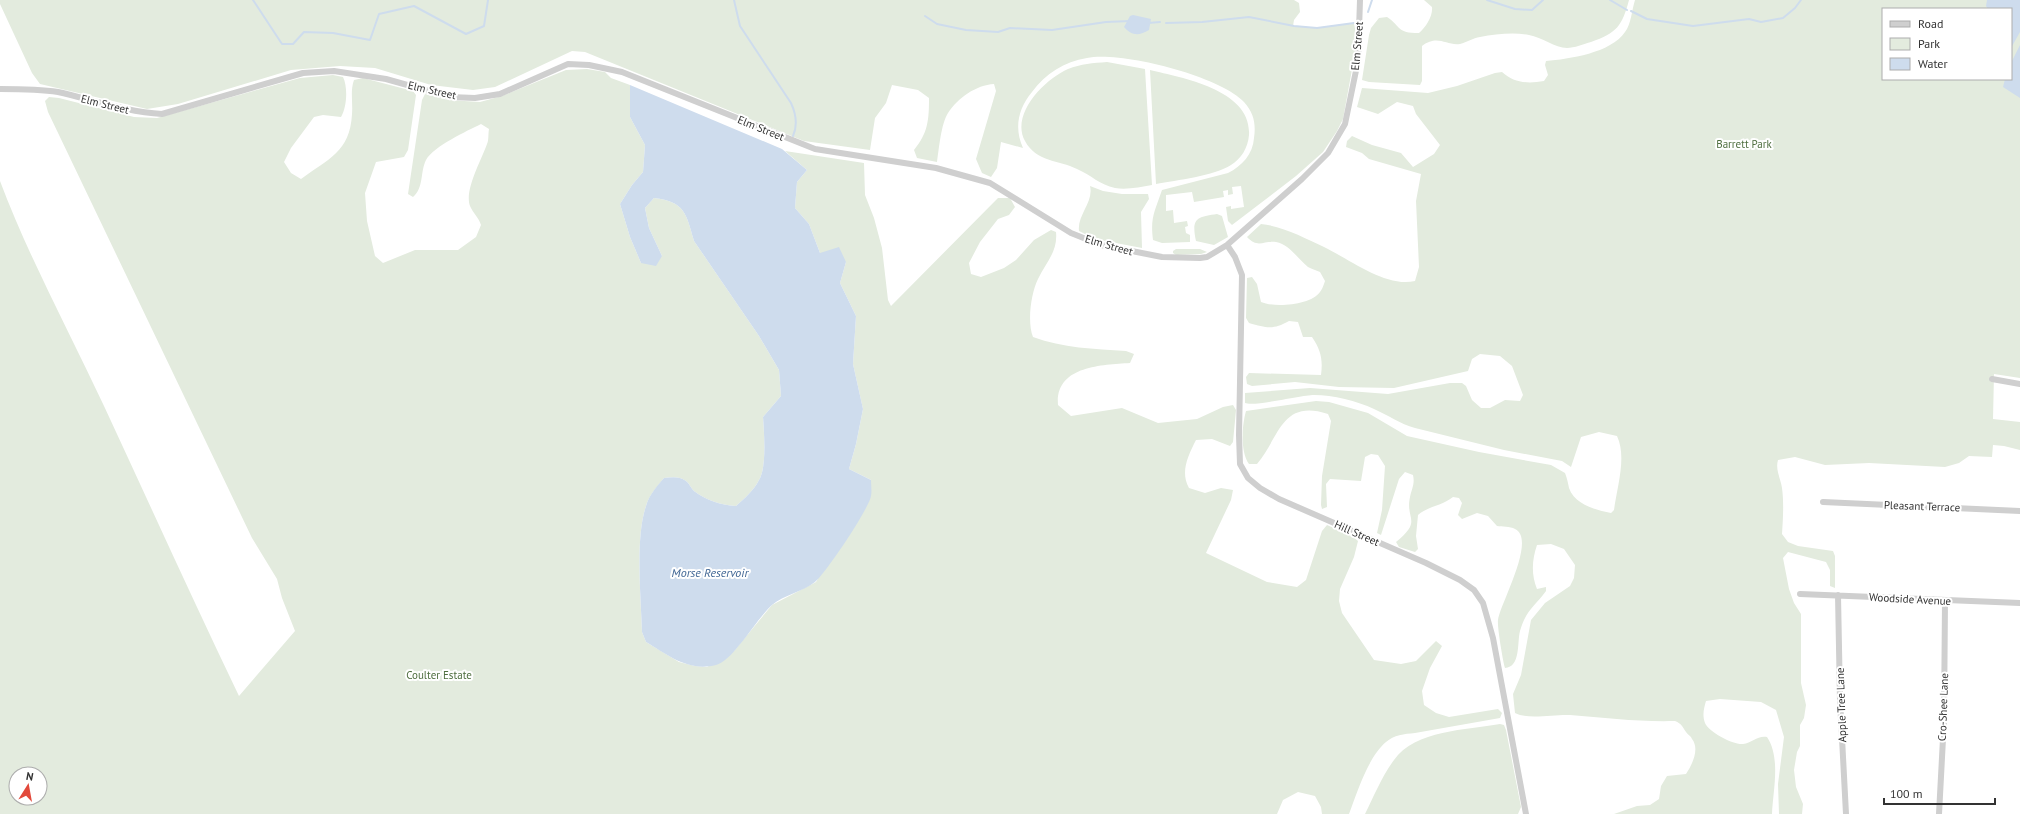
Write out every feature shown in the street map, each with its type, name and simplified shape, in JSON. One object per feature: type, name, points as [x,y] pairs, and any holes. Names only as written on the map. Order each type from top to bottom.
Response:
[{"type":"street","name":"Elm Street","points":[[0,89],[25,89],[56,92],[141,113],[162,114],[303,73],[334,71],[386,79],[450,97],[476,98],[500,94],[568,64],[589,65],[622,72],[815,149],[936,168],[990,183],[1071,233],[1101,245],[1148,255],[1192,259],[1207,257],[1227,245],[1302,179],[1323,158],[1345,124],[1358,61],[1360,0]]},
{"type":"street","name":"Hill Street","points":[[1227,245],[1235,257],[1242,275],[1239,435],[1240,464],[1248,478],[1260,488],[1278,499],[1426,563],[1460,580],[1474,590],[1483,603],[1493,638],[1526,814]]},
{"type":"street","points":[[1992,379],[2020,384]]},
{"type":"street","name":"Pleasant Terrace","points":[[1824,502],[2020,511]]},
{"type":"street","name":"Woodside Avenue","points":[[1800,594],[2020,603]]},
{"type":"street","name":"Apple Tree Lane","points":[[1838,595],[1840,700],[1846,814]]},
{"type":"street","name":"Cro-Shee Lane","points":[[1939,814],[1944,720],[1945,601]]},
{"type":"green space","points":[[0,0],[1294,0],[1299,3],[1300,12],[1294,20],[1293,26],[1317,28],[1354,23],[1356,34],[1355,53],[1343,119],[1323,152],[1296,176],[1232,225],[1228,221],[1226,207],[1231,206],[1231,209],[1244,207],[1241,186],[1232,187],[1233,194],[1228,195],[1228,190],[1223,191],[1224,197],[1194,202],[1192,192],[1166,195],[1166,211],[1173,210],[1174,223],[1187,221],[1188,226],[1185,227],[1186,233],[1190,235],[1190,242],[1162,243],[1153,240],[1152,225],[1162,190],[1228,173],[1238,167],[1249,154],[1253,144],[1255,128],[1250,110],[1244,102],[1232,92],[1193,75],[1145,62],[1122,58],[1087,58],[1071,62],[1049,74],[1037,85],[1023,105],[1018,126],[1020,141],[1023,148],[1001,142],[997,168],[991,177],[982,173],[976,159],[996,91],[994,84],[981,87],[968,93],[952,107],[948,113],[942,130],[937,162],[917,158],[914,150],[925,132],[929,113],[929,98],[918,90],[892,85],[886,103],[875,118],[870,150],[804,141],[585,52],[572,51],[495,87],[473,90],[431,85],[375,68],[340,66],[291,70],[178,104],[147,109],[40,84],[32,73],[0,4]]},
{"type":"green space","points":[[1424,0],[1629,0],[1621,22],[1613,32],[1600,39],[1579,46],[1562,48],[1534,36],[1523,34],[1499,34],[1480,37],[1460,44],[1433,41],[1422,46],[1422,81],[1420,85],[1369,82],[1362,80],[1371,28],[1379,18],[1387,17],[1403,31],[1419,33],[1428,21],[1432,10],[1432,7]]},
{"type":"green space","name":"Barrett Park","points":[[1635,0],[2020,0],[2020,378],[1994,374],[1993,419],[2020,422],[2020,450],[1993,445],[1992,457],[1969,456],[1959,463],[1945,467],[1869,463],[1825,465],[1795,457],[1778,460],[1777,467],[1783,499],[1782,534],[1788,542],[1798,546],[1833,551],[1835,556],[1835,588],[1830,586],[1830,570],[1826,562],[1788,552],[1783,558],[1789,589],[1794,603],[1801,614],[1801,683],[1806,705],[1804,718],[1800,725],[1800,746],[1797,752],[1794,770],[1796,787],[1803,804],[1802,814],[1779,814],[1778,784],[1784,737],[1776,710],[1761,702],[1720,699],[1706,701],[1704,720],[1707,727],[1716,734],[1739,744],[1743,744],[1761,737],[1767,737],[1771,745],[1775,764],[1772,814],[1614,814],[1637,806],[1650,805],[1659,799],[1661,786],[1667,776],[1686,774],[1693,762],[1695,747],[1691,737],[1681,724],[1675,721],[1636,720],[1570,715],[1527,716],[1515,713],[1513,694],[1521,675],[1531,620],[1545,603],[1570,586],[1574,578],[1575,565],[1564,549],[1551,544],[1537,545],[1533,562],[1534,578],[1537,589],[1546,587],[1546,591],[1525,618],[1520,631],[1516,659],[1510,667],[1505,668],[1500,644],[1498,620],[1520,558],[1522,545],[1521,535],[1515,529],[1497,526],[1488,516],[1477,513],[1462,519],[1458,515],[1462,503],[1459,498],[1453,497],[1418,515],[1416,536],[1418,549],[1415,552],[1399,547],[1396,542],[1409,529],[1411,524],[1409,505],[1414,478],[1413,475],[1405,472],[1399,479],[1381,535],[1377,533],[1382,510],[1385,466],[1378,455],[1371,454],[1365,457],[1361,481],[1330,479],[1326,484],[1327,507],[1322,509],[1322,476],[1331,421],[1328,414],[1312,411],[1300,412],[1291,416],[1277,432],[1257,464],[1249,464],[1244,453],[1243,431],[1246,411],[1316,401],[1329,402],[1368,413],[1407,436],[1479,452],[1551,465],[1565,473],[1572,494],[1581,503],[1605,512],[1611,513],[1614,510],[1621,463],[1620,444],[1617,436],[1599,432],[1581,437],[1571,467],[1562,461],[1504,450],[1415,428],[1367,406],[1337,397],[1314,395],[1250,404],[1245,403],[1245,393],[1310,388],[1388,394],[1450,383],[1462,383],[1466,386],[1472,400],[1481,408],[1490,408],[1505,400],[1520,401],[1523,395],[1512,366],[1500,356],[1480,354],[1472,359],[1468,371],[1394,388],[1339,387],[1295,382],[1252,386],[1247,384],[1246,377],[1249,373],[1321,375],[1322,365],[1321,355],[1315,342],[1312,337],[1303,337],[1298,322],[1289,321],[1274,327],[1249,323],[1246,318],[1247,278],[1252,277],[1257,284],[1261,302],[1275,305],[1292,304],[1309,300],[1320,292],[1325,281],[1320,272],[1308,267],[1286,246],[1276,242],[1254,243],[1247,237],[1261,224],[1277,227],[1324,247],[1380,276],[1404,282],[1415,281],[1419,267],[1416,201],[1421,174],[1369,159],[1362,153],[1346,147],[1347,141],[1352,136],[1372,145],[1401,153],[1413,167],[1434,154],[1440,145],[1416,114],[1413,106],[1397,102],[1378,114],[1357,107],[1362,88],[1428,93],[1502,72],[1511,78],[1522,82],[1544,81],[1548,75],[1545,65],[1546,61],[1566,59],[1589,54],[1610,45],[1619,39],[1625,32],[1631,17]]},
{"type":"green space","points":[[1107,62],[1145,69],[1152,185],[1124,189],[1110,187],[1077,169],[1042,157],[1035,153],[1025,141],[1022,131],[1022,120],[1026,109],[1040,89],[1049,81],[1068,69],[1092,63]]},
{"type":"green space","name":"Coulter Estate","points":[[587,69],[605,72],[611,78],[630,85],[630,117],[645,145],[643,172],[632,185],[620,204],[630,237],[641,263],[662,256],[649,228],[645,208],[654,198],[672,202],[683,210],[689,223],[694,241],[759,336],[779,370],[781,396],[763,417],[764,458],[762,474],[755,487],[746,497],[736,506],[719,503],[694,491],[684,479],[672,477],[664,478],[649,498],[643,519],[640,551],[642,632],[646,642],[679,662],[695,666],[707,667],[734,651],[772,605],[816,582],[871,480],[849,469],[863,409],[853,364],[856,316],[840,283],[846,262],[820,253],[809,224],[795,208],[797,182],[807,170],[785,151],[864,163],[865,195],[874,218],[882,248],[888,300],[891,306],[998,198],[1010,198],[1015,207],[1009,215],[998,219],[980,242],[969,263],[971,274],[981,277],[1004,268],[1016,260],[1034,240],[1051,230],[1056,232],[1055,245],[1051,257],[1038,279],[1033,292],[1030,324],[1033,337],[1067,346],[1126,351],[1134,354],[1130,363],[1094,367],[1082,370],[1072,375],[1064,382],[1059,392],[1058,405],[1071,416],[1122,408],[1158,423],[1197,419],[1223,407],[1233,405],[1236,410],[1233,442],[1230,446],[1212,439],[1196,440],[1186,464],[1185,476],[1189,488],[1205,493],[1221,488],[1233,490],[1231,500],[1206,553],[1267,582],[1297,587],[1306,580],[1322,531],[1327,525],[1352,536],[1358,541],[1354,557],[1340,589],[1339,601],[1342,613],[1374,660],[1401,664],[1416,661],[1436,641],[1442,646],[1430,668],[1422,691],[1424,705],[1436,713],[1449,717],[1498,709],[1502,713],[1500,718],[1403,734],[1389,740],[1380,749],[1368,766],[1349,814],[1322,814],[1321,807],[1315,796],[1298,792],[1283,800],[1277,814],[0,814],[0,181],[36,266],[104,406],[239,696],[295,631],[282,598],[277,579],[252,538],[48,112],[45,101],[49,97],[59,98],[134,117],[157,118],[300,78],[333,75],[343,77],[346,86],[346,97],[345,108],[341,117],[323,115],[314,117],[291,148],[284,162],[291,173],[301,179],[336,153],[347,137],[352,114],[352,92],[354,80],[363,78],[413,91],[416,95],[408,150],[404,157],[376,162],[365,193],[367,221],[375,256],[383,263],[415,250],[458,250],[476,237],[481,225],[470,206],[469,192],[471,183],[488,141],[489,129],[481,124],[451,139],[436,149],[426,160],[419,189],[413,197],[408,194],[422,100],[425,94],[448,100],[480,102],[502,96],[566,70]]},
{"type":"green space","points":[[1150,70],[1197,82],[1228,97],[1239,107],[1247,120],[1249,135],[1246,149],[1238,160],[1224,169],[1215,172],[1156,184]]},
{"type":"green space","points":[[1090,186],[1103,191],[1122,194],[1148,194],[1149,199],[1141,212],[1142,248],[1095,239],[1079,231],[1080,219],[1090,198]]},
{"type":"green space","points":[[1217,214],[1222,216],[1228,237],[1214,245],[1196,241],[1194,228],[1197,220],[1205,216]]},
{"type":"green space","points":[[1176,249],[1200,249],[1207,252],[1201,254],[1176,255],[1173,251]]},
{"type":"green space","points":[[1500,724],[1504,725],[1506,730],[1521,807],[1518,814],[1365,814],[1378,786],[1394,760],[1403,750],[1428,737],[1442,733]]},
{"type":"water","points":[[1987,0],[2020,0],[2020,32],[2012,46],[2012,8],[1987,8],[1986,6]]},
{"type":"water","points":[[1133,15],[1151,19],[1149,30],[1136,34],[1127,30],[1124,27],[1130,16]]},
{"type":"water","points":[[2020,45],[2020,98],[2003,87],[2005,80],[2012,80],[2012,61]]},
{"type":"water","name":"Morse Reservoir","points":[[630,85],[782,149],[807,170],[797,182],[795,208],[809,224],[820,253],[839,247],[846,262],[840,283],[856,316],[853,364],[863,409],[849,469],[871,480],[871,496],[863,514],[846,541],[820,577],[815,582],[772,605],[730,656],[723,662],[706,667],[687,664],[670,657],[646,642],[642,632],[640,551],[643,519],[646,506],[656,487],[664,478],[675,477],[684,479],[694,491],[714,502],[724,504],[736,506],[749,494],[755,487],[762,474],[764,458],[763,417],[781,396],[779,370],[759,336],[694,241],[689,223],[683,210],[672,202],[654,198],[645,208],[649,228],[662,256],[656,266],[641,263],[630,237],[620,204],[632,185],[643,172],[645,145],[630,117]]},
{"type":"waterway","points":[[253,0],[282,44],[293,44],[304,32],[333,33],[370,40],[379,14],[414,6],[466,34],[484,26],[488,0]]},
{"type":"waterway","points":[[734,0],[740,26],[791,103],[796,120],[796,128],[793,136]]},
{"type":"waterway","points":[[1368,12],[1372,0]]},
{"type":"waterway","points":[[1487,0],[1515,9],[1532,10],[1543,0]]},
{"type":"waterway","points":[[1610,0],[1627,10]]},
{"type":"waterway","points":[[1631,11],[1647,19],[1693,26],[1749,19],[1761,22],[1783,18],[1795,8],[1801,0]]},
{"type":"waterway","points":[[925,16],[937,24],[966,30],[998,32],[1010,28],[1052,30],[1106,22],[1130,21]]},
{"type":"waterway","points":[[1166,23],[1202,22],[1249,17],[1294,26],[1317,28],[1354,23]]},
{"type":"waterway","points":[[1148,23],[1160,22]]}]
